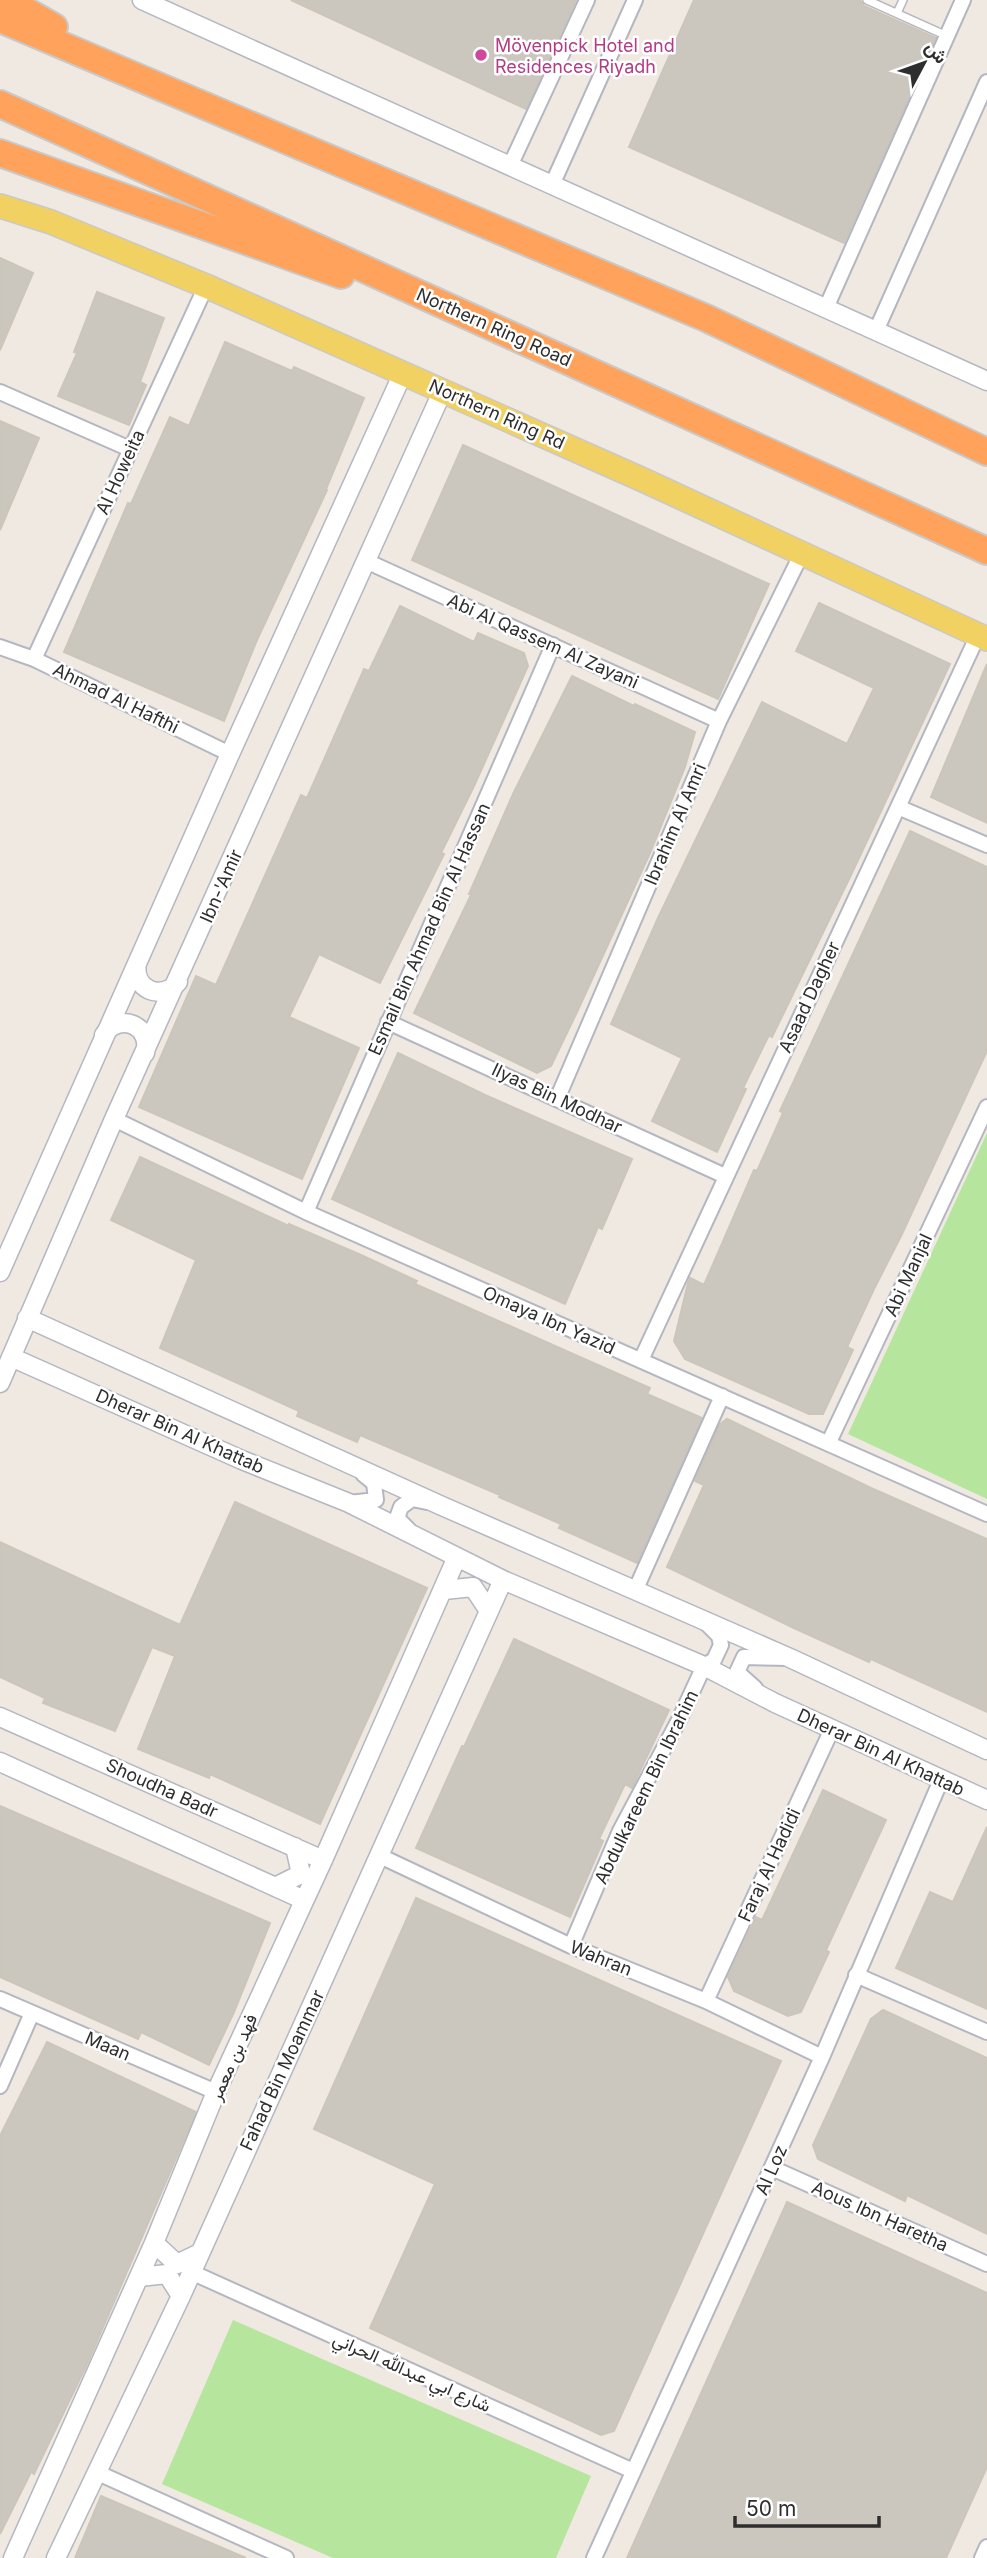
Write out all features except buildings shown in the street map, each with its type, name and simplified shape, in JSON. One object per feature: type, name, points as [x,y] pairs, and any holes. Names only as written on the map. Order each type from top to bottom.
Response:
[{"type":"highway","points":[[7,0],[152,84]]},
{"type":"highway","points":[[0,6],[152,84]]},
{"type":"highway","points":[[0,19],[706,318],[987,452]]},
{"type":"highway","name":"Northern Ring Road","points":[[0,104],[987,551]]},
{"type":"highway","points":[[0,153],[538,346]]},
{"type":"highway","points":[[930,524],[987,558]]},
{"type":"main road","name":"Northern Ring Rd","points":[[0,206],[51,222],[206,286],[443,390],[982,637]]},
{"type":"street","points":[[142,0],[987,381]]},
{"type":"street","points":[[510,166],[587,0]]},
{"type":"street","points":[[552,185],[635,0]]},
{"type":"street","points":[[826,308],[963,0]]},
{"type":"street","points":[[876,331],[987,82]]},
{"type":"street","name":"Al Howeita","points":[[34,659],[206,286]]},
{"type":"street","points":[[0,1272],[6,1241],[104,1036],[403,373]]},
{"type":"street","name":"Ibn-'Amir","points":[[0,1383],[114,1119],[443,390]]},
{"type":"street","points":[[0,392],[130,449]]},
{"type":"street","name":"Ibrahim Al Amri","points":[[558,1097],[719,720],[802,555]]},
{"type":"street","name":"Abi Al Qassem Al Zayani","points":[[366,561],[719,720]]},
{"type":"street","name":"Asaad Dagher","points":[[641,1360],[898,807],[982,637]]},
{"type":"street","name":"Esmail Bin Ahmad Bin Al Hassan","points":[[306,1212],[553,645]]},
{"type":"street","name":"Ahmad Al Hafthi","points":[[0,647],[34,659],[230,754]]},
{"type":"street","points":[[898,807],[987,845]]},
{"type":"street","points":[[138,959],[137,979],[146,989],[165,992],[176,985],[179,979]]},
{"type":"street","name":"Ilyas Bin Modhar","points":[[388,1022],[558,1097],[725,1176]]},
{"type":"street","points":[[104,1036],[113,1025],[119,1023],[138,1026],[146,1037],[147,1050],[144,1057]]},
{"type":"street","name":"Abi Manjal","points":[[829,1442],[987,1107]]},
{"type":"street","name":"Omaya Ibn Yazid","points":[[114,1119],[306,1212],[987,1514]]},
{"type":"street","name":"Dherar Bin Al Khattab","points":[[27,1318],[442,1506],[790,1658],[987,1750]]},
{"type":"street","name":"Dherar Bin Al Khattab","points":[[11,1357],[242,1460],[349,1503],[432,1542]]},
{"type":"street","points":[[635,1591],[722,1396]]},
{"type":"street","name":"Dherar Bin Al Khattab","points":[[349,1503],[376,1500],[374,1483],[351,1465]]},
{"type":"street","name":"Dherar Bin Al Khattab","points":[[442,1506],[412,1499],[398,1512],[397,1518],[404,1526],[503,1580],[704,1666],[775,1703],[987,1800]]},
{"type":"street","name":"فهد بن معمر","points":[[13,2558],[154,2243],[216,2092],[323,1860],[457,1557]]},
{"type":"street","name":"Fahad Bin Moammar","points":[[56,2558],[181,2296],[503,1580]]},
{"type":"street","points":[[444,1590],[473,1587],[489,1611]]},
{"type":"street","points":[[704,1666],[714,1660],[721,1644],[719,1636],[707,1624]]},
{"type":"street","name":"Dherar Bin Al Khattab","points":[[775,1703],[737,1672],[744,1657],[790,1658]]},
{"type":"street","name":"Abdulkareem Bin Ibrahim","points":[[571,1947],[620,1831],[679,1720],[704,1666]]},
{"type":"street","name":"Shoudha Badr","points":[[0,1717],[323,1860]]},
{"type":"street","name":"Faraj Al Hadidi","points":[[706,2001],[832,1729]]},
{"type":"street","points":[[0,1762],[304,1900]]},
{"type":"street","name":"Al Loz","points":[[594,2558],[822,2057],[942,1780]]},
{"type":"street","points":[[275,1887],[301,1874],[295,1847]]},
{"type":"street","name":"Wahran","points":[[380,1856],[571,1947],[706,2001],[822,2057]]},
{"type":"street","points":[[856,1975],[987,2032]]},
{"type":"street","name":"Maan","points":[[0,1999],[216,2092]]},
{"type":"street","points":[[0,2086],[32,2013]]},
{"type":"street","name":"Aous Ibn Haretha","points":[[772,2168],[987,2264]]},
{"type":"street","points":[[154,2243],[177,2264],[198,2254]]},
{"type":"street","name":"شارع ابي عبدالله الحراني","points":[[191,2272],[633,2471]]},
{"type":"street","points":[[139,2277],[167,2274],[181,2296]]},
{"type":"street","points":[[96,2472],[286,2558]]},
{"type":"street","points":[[982,2558],[987,2547]]},
{"type":"lane","points":[[867,0],[947,36]]},
{"type":"lane","points":[[897,13],[903,0]]},
{"type":"green space","points":[[987,1133],[987,1499],[848,1434]]},
{"type":"green space","points":[[233,2320],[591,2476],[556,2558],[333,2558],[162,2484]]},
{"type":"place","name":"Mövenpick Hotel and Residences Riyadh","points":[[481,55]]}]
